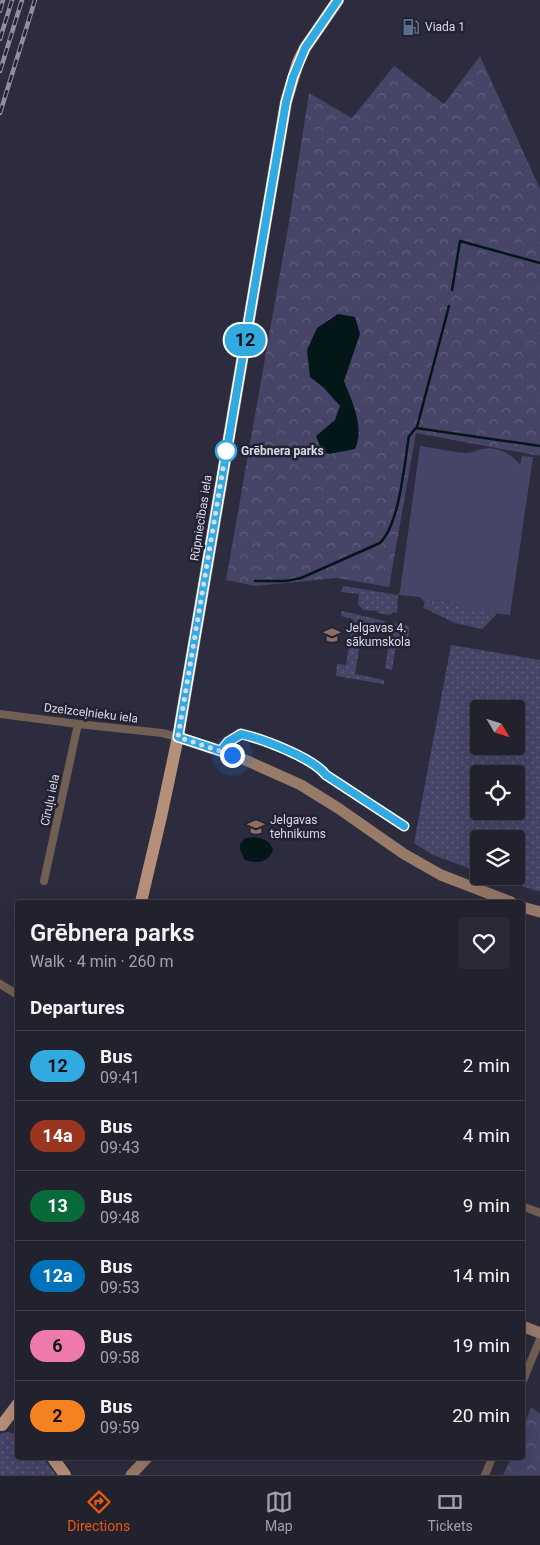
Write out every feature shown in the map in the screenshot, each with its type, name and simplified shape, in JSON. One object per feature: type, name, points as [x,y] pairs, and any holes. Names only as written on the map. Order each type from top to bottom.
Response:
[{"type":"main road","name":"Rūpniecības iela","points":[[140,900],[178,737],[286,102],[293,77],[305,48],[338,0]]},
{"type":"main road","points":[[1,1425],[15,1408]]},
{"type":"main road","points":[[1,1425],[15,1426]]},
{"type":"main road","points":[[54,1460],[64,1475]]},
{"type":"street","name":"Dzelzceļnieku iela","points":[[0,714],[162,733],[178,737]]},
{"type":"street","name":"Cīruļu iela","points":[[44,881],[78,724]]},
{"type":"street","points":[[178,737],[236,756],[301,785],[404,854],[441,876],[484,898],[498,900]]},
{"type":"street","points":[[525,908],[540,912]]},
{"type":"street","points":[[0,984],[15,993]]},
{"type":"street","points":[[525,1207],[540,1213]]},
{"type":"street","points":[[525,1327],[540,1333]]},
{"type":"street","points":[[525,1376],[540,1339]]},
{"type":"street","points":[[131,1475],[145,1460]]},
{"type":"street","points":[[485,1475],[491,1460]]},
{"type":"green space","name":"Grēbnera parks","points":[[480,56],[540,189],[540,456],[416,433],[389,587],[337,578],[255,586],[226,580],[289,222],[309,93],[352,118],[394,66],[444,104]]},
{"type":"green space","points":[[420,446],[467,453],[488,448],[499,450],[513,457],[520,465],[522,456],[533,457],[510,615],[465,610],[452,602],[432,600],[430,611],[423,608],[425,602],[420,597],[398,595]]},
{"type":"green space","points":[[343,586],[398,595],[397,613],[392,612],[391,615],[363,610],[358,604],[359,594],[341,592]]},
{"type":"green space","points":[[432,600],[452,602],[465,610],[496,613],[496,615],[482,629],[455,623],[430,611]]},
{"type":"green space","points":[[342,611],[385,621],[385,629],[363,626],[355,674],[384,680],[384,684],[336,676],[337,664],[346,665],[353,619],[341,616]]},
{"type":"green space","points":[[396,623],[406,625],[409,628],[408,642],[397,640],[392,670],[385,668],[392,626]]},
{"type":"green space","points":[[451,645],[540,660],[540,892],[519,885],[525,885],[525,830],[470,830],[470,869],[431,854],[414,843]]},
{"type":"green space","points":[[531,1407],[540,1414],[540,1475],[503,1475],[510,1460],[525,1460],[525,1424]]},
{"type":"green space","points":[[8,1432],[15,1434],[15,1460],[45,1460],[56,1475],[0,1475],[0,1434]]},
{"type":"shaded area","points":[[338,314],[355,317],[360,334],[344,381],[354,406],[359,432],[355,449],[329,454],[322,451],[316,436],[335,420],[340,406],[323,387],[310,377],[307,350],[317,328]]},
{"type":"shaded area","points":[[254,837],[266,841],[273,850],[265,860],[254,862],[245,860],[240,850],[240,844],[245,838]]},
{"type":"waterway","points":[[452,290],[460,241],[540,263]]},
{"type":"waterway","points":[[417,427],[449,306]]},
{"type":"waterway","points":[[255,581],[286,581],[301,578],[380,543],[387,534],[397,508],[409,436],[416,428],[540,446]]},
{"type":"railway","points":[[0,11],[3,0]]},
{"type":"railway","points":[[0,39],[12,0]]},
{"type":"railway","points":[[0,71],[22,0]]},
{"type":"railway","points":[[0,113],[35,0]]},
{"type":"bus line","name":"12","points":[[338,0],[305,48],[298,62],[286,102],[178,737],[221,751],[228,742],[241,734],[252,736],[302,758],[321,769],[326,775],[404,826]]},
{"type":"place","name":"Viada 1","points":[[411,27]]},
{"type":"place","name":"Grēbnera parks","points":[[226,451]]},
{"type":"place","name":"Jelgavas 4. sākumskola","points":[[332,635]]},
{"type":"place","name":"Jelgavas tehnikums","points":[[256,827]]},
{"type":"route","points":[[226,451],[178,737],[232,755]]}]
